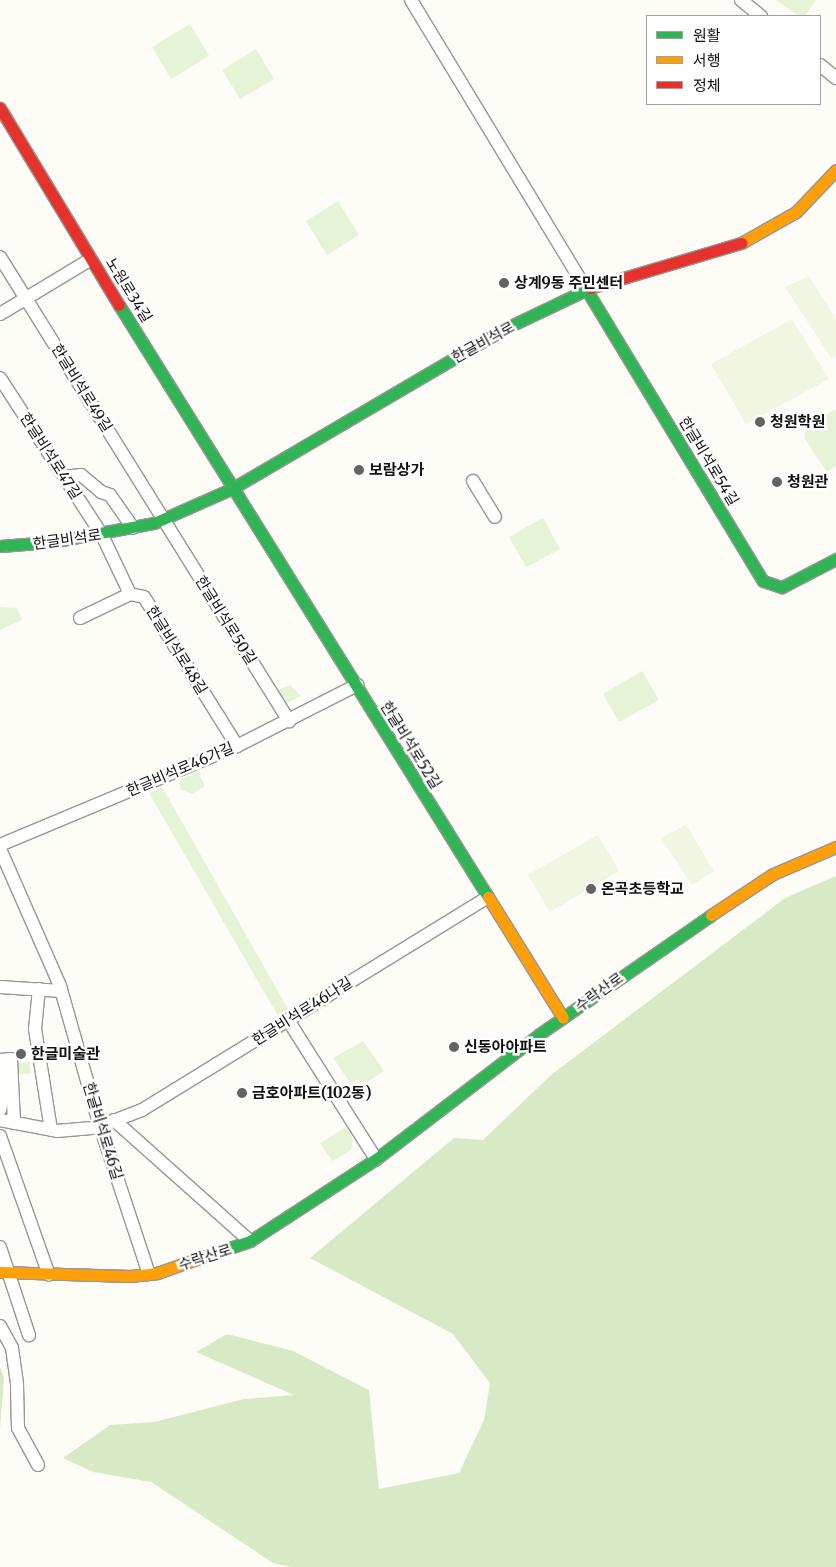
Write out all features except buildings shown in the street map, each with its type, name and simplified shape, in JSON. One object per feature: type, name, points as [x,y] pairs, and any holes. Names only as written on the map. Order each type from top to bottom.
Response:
[{"type":"street","points":[[411,0],[586,290]]},
{"type":"street","points":[[741,0],[759,15]]},
{"type":"street","points":[[821,65],[836,78]]},
{"type":"street","name":"노원로34길","points":[[0,108],[233,488]]},
{"type":"street","name":"한글비석로","points":[[0,546],[34,545],[133,528],[164,519],[233,488],[504,329],[586,290],[751,240],[796,212],[836,170]]},
{"type":"street","name":"한글비석로49길","points":[[0,258],[164,519]]},
{"type":"street","points":[[0,314],[91,259]]},
{"type":"street","name":"한글비석로54길","points":[[586,290],[763,581],[782,587],[836,558]]},
{"type":"street","name":"한글비석로47길","points":[[0,378],[102,534]]},
{"type":"street","points":[[64,477],[81,475],[101,492],[110,495],[133,528]]},
{"type":"street","points":[[473,481],[495,517]]},
{"type":"street","name":"한글비석로52길","points":[[233,488],[563,1018]]},
{"type":"street","name":"한글비석로50길","points":[[164,519],[289,721]]},
{"type":"street","name":"한글비석로48길","points":[[102,534],[130,594],[144,597],[236,746]]},
{"type":"street","points":[[80,618],[130,594]]},
{"type":"street","name":"한글비석로46가길","points":[[0,845],[236,746],[289,721],[357,685]]},
{"type":"street","name":"수락산로","points":[[5,1272],[49,1275],[149,1274],[250,1241],[376,1159],[563,1018],[669,942],[773,874],[836,847]]},
{"type":"street","name":"한글비석로46길","points":[[0,849],[62,991],[100,1126],[149,1274]]},
{"type":"street","name":"한글비석로46나길","points":[[0,1120],[51,1130],[100,1126],[142,1110],[488,897]]},
{"type":"street","points":[[0,987],[62,991]]},
{"type":"street","points":[[39,989],[35,1029],[51,1130]]},
{"type":"street","points":[[288,1020],[376,1159]]},
{"type":"street","points":[[0,1060],[12,1059],[14,1122]]},
{"type":"street","points":[[0,1068],[3,1096],[0,1110]]},
{"type":"street","points":[[114,1120],[250,1241]]},
{"type":"street","points":[[0,1136],[49,1275]]},
{"type":"street","points":[[0,1247],[5,1272],[29,1335]]},
{"type":"street","points":[[0,1326],[12,1348],[17,1385],[18,1428],[38,1464]]},
{"type":"green space","points":[[776,0],[816,0],[806,15],[798,15]]},
{"type":"green space","points":[[190,24],[209,56],[171,79],[152,47]]},
{"type":"green space","points":[[256,49],[274,79],[240,99],[222,70]]},
{"type":"green space","points":[[338,201],[359,235],[327,255],[306,221]]},
{"type":"green space","points":[[809,276],[836,319],[836,356],[832,359],[785,287]]},
{"type":"green space","points":[[792,319],[829,379],[746,424],[711,364]]},
{"type":"green space","points":[[836,409],[836,466],[827,472],[805,439],[805,425]]},
{"type":"green space","points":[[543,518],[560,549],[526,567],[509,537]]},
{"type":"green space","points":[[0,607],[17,608],[22,620],[0,630]]},
{"type":"green space","points":[[642,671],[659,700],[619,722],[603,694]]},
{"type":"green space","points":[[290,685],[301,696],[283,705],[276,691]]},
{"type":"green space","points":[[198,772],[205,786],[192,794],[180,789],[180,780]]},
{"type":"green space","points":[[162,787],[292,1016],[282,1023],[149,793]]},
{"type":"green space","points":[[686,825],[714,871],[692,885],[661,838]]},
{"type":"green space","points":[[598,835],[619,871],[550,912],[528,875]]},
{"type":"green space","points":[[836,876],[836,1567],[292,1567],[273,1563],[151,1482],[93,1472],[63,1458],[110,1425],[154,1422],[244,1399],[294,1395],[196,1352],[227,1334],[293,1351],[369,1390],[379,1489],[459,1473],[484,1420],[490,1383],[453,1334],[310,1258],[454,1138],[483,1140],[551,1075],[785,898]]},
{"type":"green space","points":[[363,1041],[384,1071],[367,1082],[357,1080],[351,1084],[333,1058]]},
{"type":"green space","points":[[29,1062],[31,1073],[16,1075],[16,1063]]},
{"type":"green space","points":[[346,1127],[353,1139],[351,1150],[332,1161],[320,1143]]},
{"type":"green space","points":[[0,1367],[4,1378],[0,1428]]},
{"type":"traffic: fast","points":[[0,546],[51,542],[154,523],[233,488],[504,329],[590,288]]},
{"type":"traffic: fast","points":[[586,289],[763,581],[782,587],[836,559]]},
{"type":"traffic: fast","points":[[119,305],[488,897]]},
{"type":"traffic: fast","points":[[197,1259],[250,1241],[376,1159],[538,1035],[711,915]]},
{"type":"traffic: slow","points":[[741,243],[796,212],[836,170]]},
{"type":"traffic: slow","points":[[711,915],[773,874],[836,847]]},
{"type":"traffic: slow","points":[[488,897],[563,1018]]},
{"type":"traffic: slow","points":[[0,1272],[130,1276],[157,1273],[197,1259]]},
{"type":"traffic: jam","points":[[0,108],[119,305]]},
{"type":"traffic: jam","points":[[590,288],[741,243]]},
{"type":"place","name":"상계9동 주민센터","points":[[504,283]]},
{"type":"place","name":"청원학원","points":[[760,422]]},
{"type":"place","name":"보람상가","points":[[359,470]]},
{"type":"place","name":"청원관","points":[[777,482]]},
{"type":"place","name":"온곡초등학교","points":[[591,889]]},
{"type":"place","name":"신동아아파트","points":[[454,1047]]},
{"type":"place","name":"한글미술관","points":[[21,1054]]},
{"type":"place","name":"금호아파트(102동)","points":[[242,1093]]}]
